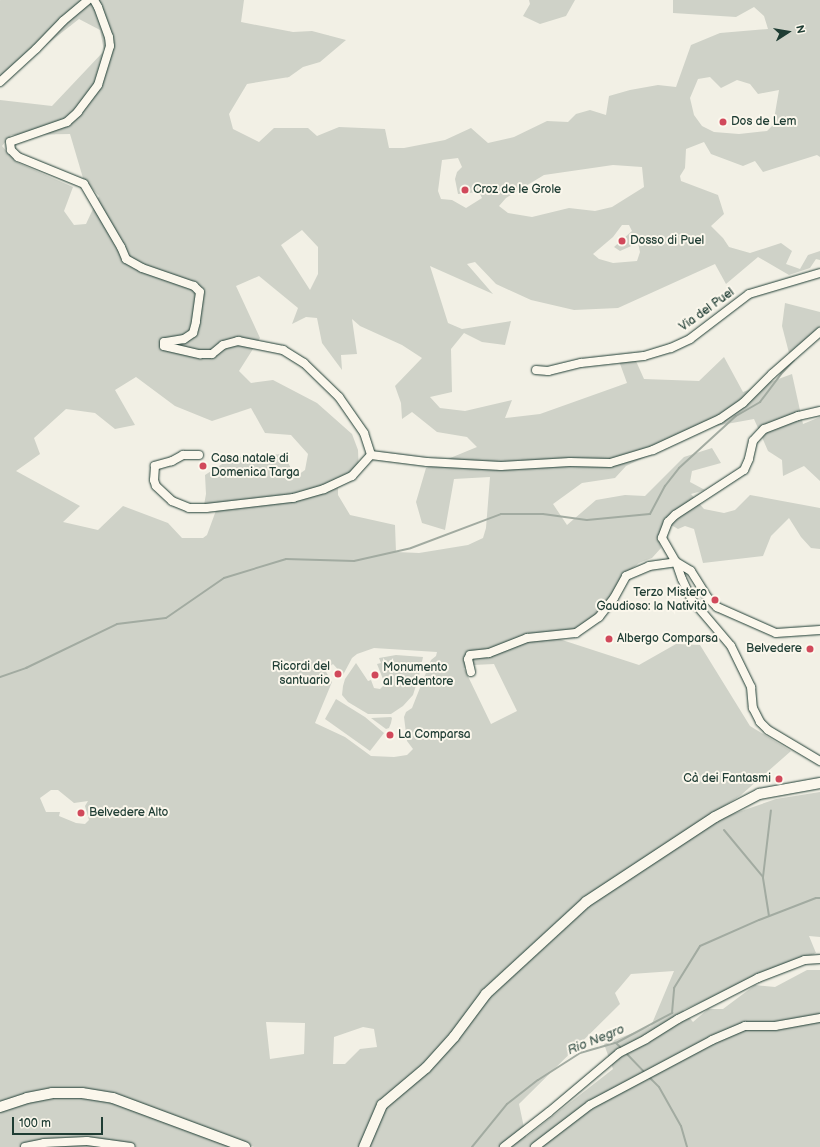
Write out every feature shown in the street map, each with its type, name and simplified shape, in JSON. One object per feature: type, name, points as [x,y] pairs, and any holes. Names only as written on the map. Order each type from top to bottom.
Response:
[{"type":"main road","points":[[364,1147],[382,1105],[426,1068],[454,1038],[486,994],[586,902],[715,817],[766,793],[820,783]]},
{"type":"main road","points":[[0,1107],[27,1098],[52,1093],[82,1093],[127,1103],[244,1147]]},
{"type":"street","points":[[0,82],[36,49],[63,21],[88,0]]},
{"type":"street","points":[[94,0],[109,37],[110,46],[98,85],[78,112],[67,122],[10,142],[11,150],[18,157],[84,184],[121,247],[126,259],[142,268],[194,286],[200,292],[193,333],[184,339],[164,342],[164,346],[200,354],[212,354],[224,345],[238,342],[283,350],[304,363],[339,396],[364,433],[371,455]]},
{"type":"street","name":"Via del Puel","points":[[536,370],[548,371],[581,363],[644,356],[671,348],[690,339],[749,294],[820,273]]},
{"type":"street","points":[[371,455],[427,462],[501,466],[570,462],[610,462],[653,450],[720,418],[743,403],[772,374],[820,332]]},
{"type":"street","points":[[820,411],[798,416],[764,429],[753,441],[749,459],[744,470],[675,515],[668,522],[662,538],[676,562],[692,600],[731,646],[751,687],[753,708],[760,722],[768,730],[820,761]]},
{"type":"street","points":[[199,454],[183,455],[172,461],[155,466],[154,480],[156,486],[172,501],[189,508],[206,508],[293,498],[324,490],[352,476],[371,455]]},
{"type":"street","points":[[471,672],[468,659],[470,655],[490,653],[527,638],[576,633],[598,617],[614,598],[626,576],[649,566],[676,562],[691,571],[708,598],[717,607],[776,633],[820,630]]},
{"type":"street","points":[[504,1147],[549,1112],[619,1053],[646,1040],[678,1019],[758,978],[804,960],[820,958]]},
{"type":"street","points":[[534,1147],[590,1105],[712,1040],[745,1026],[775,1026],[820,1018]]},
{"type":"street","points":[[25,1147],[44,1143],[86,1142],[131,1147]]},
{"type":"shaded area","points":[[0,0],[244,0],[241,22],[293,32],[312,31],[346,40],[320,62],[303,67],[289,77],[247,84],[229,114],[233,129],[259,142],[274,128],[308,128],[317,136],[339,127],[385,129],[389,148],[404,148],[445,140],[471,128],[488,143],[514,137],[547,121],[568,122],[576,114],[590,110],[606,115],[609,96],[630,90],[658,85],[676,87],[691,45],[720,33],[768,29],[764,16],[754,7],[736,17],[673,13],[673,0],[820,0],[820,157],[817,155],[763,172],[755,161],[743,166],[711,154],[704,142],[686,149],[685,168],[680,176],[681,181],[718,195],[724,214],[711,226],[723,238],[729,247],[750,253],[781,243],[792,251],[786,264],[800,269],[808,255],[820,251],[820,260],[816,259],[810,268],[789,275],[758,257],[726,284],[715,264],[618,308],[574,310],[531,300],[496,284],[475,262],[467,264],[493,294],[430,266],[448,323],[462,329],[511,321],[505,345],[482,342],[464,333],[451,349],[452,392],[430,397],[440,408],[465,411],[512,400],[505,418],[540,414],[627,383],[619,361],[636,361],[644,379],[699,381],[724,357],[743,392],[792,374],[803,424],[820,417],[820,481],[804,466],[783,476],[782,460],[768,451],[754,419],[710,427],[626,466],[615,478],[582,483],[553,504],[567,525],[596,500],[625,495],[645,496],[684,457],[712,448],[721,463],[692,471],[690,482],[705,490],[691,494],[704,509],[724,513],[735,510],[750,495],[820,508],[820,549],[811,548],[801,537],[789,518],[771,536],[763,556],[703,563],[694,529],[685,526],[678,529],[666,522],[658,535],[661,548],[652,558],[639,563],[624,575],[606,606],[587,623],[559,639],[639,665],[676,644],[700,645],[750,726],[791,751],[741,795],[583,899],[423,1065],[378,1102],[360,1147],[254,1147],[190,1121],[114,1094],[82,1089],[0,1103],[0,100],[52,106],[104,51],[100,30],[79,19],[3,79],[0,79]],"holes":[[[710,77],[721,88],[737,80],[750,84],[758,94],[779,90],[773,125],[767,131],[739,134],[714,132],[702,126],[694,115],[690,98],[698,79]],[[70,134],[83,178],[99,196],[86,224],[74,225],[64,211],[73,187],[16,162],[2,146],[11,135]],[[458,158],[462,167],[457,172],[455,179],[458,194],[479,192],[482,198],[466,208],[452,200],[441,199],[438,191],[442,160]],[[613,165],[642,167],[644,187],[612,207],[595,211],[569,208],[532,217],[508,213],[499,206],[506,198],[544,175]],[[622,225],[629,225],[632,231],[614,247],[620,251],[638,243],[640,252],[637,261],[613,263],[599,259],[593,254],[613,237]],[[302,230],[318,247],[318,274],[310,290],[281,245]],[[259,276],[298,308],[292,324],[306,317],[317,318],[322,343],[342,370],[341,355],[357,354],[352,319],[360,326],[402,345],[422,358],[395,386],[401,403],[402,419],[412,412],[437,432],[467,437],[477,447],[426,468],[416,502],[422,523],[445,530],[454,479],[490,477],[486,528],[483,538],[468,545],[419,553],[396,552],[395,525],[350,515],[338,495],[338,488],[359,474],[358,450],[352,434],[317,403],[273,380],[251,383],[239,371],[260,338],[236,286]],[[136,377],[175,406],[212,421],[251,408],[265,433],[291,435],[308,454],[305,470],[295,477],[284,454],[233,457],[205,475],[206,494],[204,505],[218,505],[207,535],[203,538],[182,538],[168,523],[123,506],[98,530],[63,522],[80,506],[16,471],[40,454],[34,438],[66,409],[95,413],[115,429],[135,425],[115,390]],[[374,648],[437,652],[436,656],[431,660],[412,708],[406,712],[404,717],[407,741],[413,749],[407,755],[394,757],[371,756],[345,737],[315,723],[332,682],[325,670],[333,664],[343,675],[352,658],[357,654]],[[494,664],[517,711],[491,724],[464,668],[473,665]],[[51,790],[58,790],[74,803],[88,801],[85,806],[89,820],[85,824],[76,823],[59,816],[60,812],[46,812],[40,798]],[[266,1022],[305,1023],[304,1054],[270,1059]],[[363,1027],[374,1029],[377,1047],[360,1049],[345,1064],[333,1064],[334,1037]]]},
{"type":"shaded area","points":[[529,0],[575,0],[566,16],[540,24],[523,16],[530,4]]},
{"type":"shaded area","points":[[785,303],[820,312],[820,327],[789,353],[782,326]]},
{"type":"shaded area","points":[[396,655],[423,657],[413,695],[403,706],[391,714],[368,714],[348,702],[342,695],[345,679],[356,663],[368,681],[371,680],[374,688],[380,689],[385,684],[377,664],[381,663],[379,658]]},
{"type":"shaded area","points":[[336,699],[365,717],[384,733],[370,751],[325,719]]},
{"type":"shaded area","points":[[391,717],[389,728],[386,729],[371,718]]},
{"type":"shaded area","points":[[820,792],[820,937],[809,936],[816,953],[683,1010],[693,1022],[708,1009],[723,1009],[755,985],[775,987],[807,970],[820,970],[820,1147],[368,1147],[385,1107],[488,997],[588,906],[724,817],[776,799]],"holes":[[[674,971],[651,1026],[604,1044],[613,1069],[526,1137],[519,1104],[620,1004],[615,993],[631,974]]]},
{"type":"shaded area","points":[[53,1097],[82,1097],[112,1102],[234,1147],[0,1147],[0,1111],[28,1101]]},
{"type":"waterway","points":[[0,677],[26,668],[117,624],[166,618],[224,578],[286,559],[354,561],[411,548],[501,514],[543,514],[587,520],[650,514],[665,486],[679,468],[736,416],[760,402],[781,374],[794,360]]},
{"type":"waterway","points":[[769,916],[763,877],[771,810]]},
{"type":"waterway","points":[[724,830],[763,877]]},
{"type":"waterway","name":"Rio Negro","points":[[472,1147],[507,1104],[538,1080],[580,1053],[616,1043],[672,1013],[674,988],[700,946],[759,920],[816,898],[820,898]]},
{"type":"waterway","points":[[616,1043],[622,1049]]},
{"type":"waterway","points":[[625,1052],[646,1074]]},
{"type":"waterway","points":[[649,1077],[659,1087],[681,1126],[687,1147]]},
{"type":"place","name":"Dos de Lem","points":[[723,122]]},
{"type":"place","name":"Croz de le Grole","points":[[465,190]]},
{"type":"place","name":"Dosso di Puel","points":[[622,241]]},
{"type":"place","name":"Casa natale di Domenica Targa","points":[[203,466]]},
{"type":"place","name":"Terzo Mistero Gaudioso: la Natività","points":[[715,600]]},
{"type":"place","name":"Albergo Comparsa","points":[[609,639]]},
{"type":"place","name":"Belvedere","points":[[810,649]]},
{"type":"place","name":"Ricordi del santuario","points":[[338,674]]},
{"type":"place","name":"Monumento al Redentore","points":[[375,675]]},
{"type":"place","name":"La Comparsa","points":[[390,735]]},
{"type":"place","name":"Cà dei Fantasmi","points":[[779,779]]},
{"type":"place","name":"Belvedere Alto","points":[[81,813]]}]
